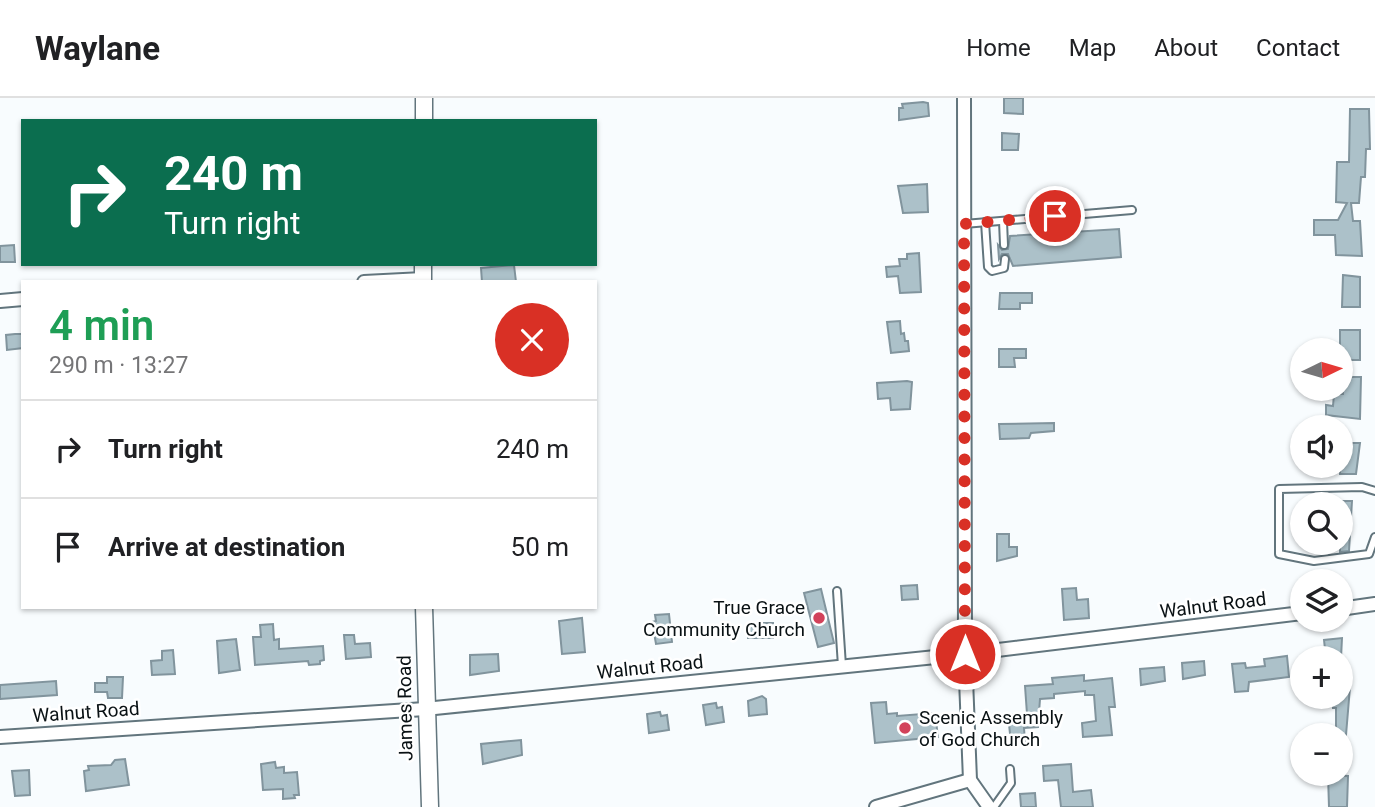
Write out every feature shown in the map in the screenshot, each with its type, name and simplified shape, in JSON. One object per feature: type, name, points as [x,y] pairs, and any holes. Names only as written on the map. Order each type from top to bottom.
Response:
[{"type":"main road","points":[[424,98],[424,119]]},
{"type":"main road","name":"James Road","points":[[424,609],[430,807]]},
{"type":"street","points":[[964,98],[966,681],[971,780],[991,807]]},
{"type":"street","points":[[381,280],[423,275]]},
{"type":"street","points":[[0,300],[21,299]]},
{"type":"street","points":[[1353,607],[1375,604]]},
{"type":"street","name":"Walnut Road","points":[[0,737],[425,709],[965,654],[1290,614]]},
{"type":"street","points":[[876,807],[902,803],[971,780]]},
{"type":"lane","points":[[964,224],[1132,210]]},
{"type":"lane","points":[[1003,221],[1004,245]]},
{"type":"lane","points":[[985,222],[988,267],[992,271],[1004,268],[1005,259]]},
{"type":"lane","points":[[1375,491],[1362,487],[1279,489],[1279,554],[1314,561],[1369,554],[1375,537]]},
{"type":"lane","points":[[837,591],[842,666]]},
{"type":"lane","points":[[991,807],[1011,783],[1010,769]]},
{"type":"building","points":[[1004,98],[1023,98],[1023,114],[1004,113]]},
{"type":"building","points":[[928,103],[929,116],[899,120],[899,108],[903,108],[902,104]]},
{"type":"building","points":[[1350,109],[1369,109],[1370,149],[1366,149],[1365,177],[1361,177],[1359,203],[1351,203],[1353,221],[1360,221],[1362,256],[1336,255],[1335,235],[1314,235],[1314,220],[1338,220],[1347,203],[1336,202],[1337,162],[1349,162]]},
{"type":"building","points":[[1002,133],[1019,134],[1018,150],[1002,150]]},
{"type":"building","points":[[927,184],[928,212],[903,213],[898,186]]},
{"type":"building","points":[[1119,229],[1121,257],[1013,266],[1008,254],[1002,254],[999,259],[998,245],[1002,250],[1008,249],[1010,236]]},
{"type":"building","points":[[14,245],[15,262],[0,262],[0,246]]},
{"type":"building","points":[[919,253],[921,292],[900,293],[898,276],[887,277],[886,267],[900,266],[899,259],[907,259],[907,254]]},
{"type":"building","points":[[514,266],[516,280],[482,280],[481,268]]},
{"type":"building","points":[[1343,275],[1360,277],[1360,307],[1342,307]]},
{"type":"building","points":[[1000,293],[1032,293],[1032,303],[1020,303],[1020,309],[999,309]]},
{"type":"building","points":[[900,321],[901,334],[904,333],[905,341],[908,341],[909,351],[891,353],[887,322]]},
{"type":"building","points":[[1340,330],[1360,330],[1360,360],[1353,360],[1353,338],[1340,338]]},
{"type":"building","points":[[21,334],[21,348],[7,350],[6,335]]},
{"type":"building","points":[[999,349],[1026,349],[1026,358],[1014,358],[1015,367],[999,367]]},
{"type":"building","points":[[1353,377],[1361,377],[1360,419],[1353,418],[1353,415],[1326,415],[1326,405],[1333,406],[1333,401],[1353,401]]},
{"type":"building","points":[[912,382],[910,409],[891,410],[890,398],[878,399],[877,383]]},
{"type":"building","points":[[1054,423],[1054,431],[1031,433],[1029,438],[1000,439],[999,424]]},
{"type":"building","points":[[1353,443],[1360,443],[1356,474],[1353,474]]},
{"type":"building","points":[[997,534],[1009,534],[1009,547],[1017,547],[1017,556],[997,561]]},
{"type":"building","points":[[917,585],[918,599],[902,600],[901,586]]},
{"type":"building","points":[[1076,588],[1077,600],[1088,599],[1089,618],[1064,620],[1062,589]]},
{"type":"building","name":"True Grace Community Church","points":[[821,589],[834,643],[818,647],[804,593]]},
{"type":"building","points":[[669,614],[672,642],[656,644],[652,622],[656,621],[655,615]]},
{"type":"building","points":[[582,618],[585,652],[562,654],[559,621]]},
{"type":"building","points":[[748,623],[773,623],[773,638],[748,638]]},
{"type":"building","points":[[273,624],[274,640],[279,639],[279,649],[323,646],[324,660],[320,661],[320,664],[309,665],[308,661],[255,665],[253,637],[261,637],[260,625]]},
{"type":"building","points":[[344,635],[354,635],[355,644],[370,643],[371,657],[346,659]]},
{"type":"building","points":[[1342,638],[1342,646],[1325,646],[1324,640]]},
{"type":"building","points":[[236,639],[240,670],[219,673],[217,641]]},
{"type":"building","points":[[173,650],[175,674],[152,675],[151,661],[162,660],[162,651]]},
{"type":"building","points":[[498,654],[499,671],[470,675],[470,655]]},
{"type":"building","points":[[1287,656],[1289,677],[1249,682],[1248,691],[1235,692],[1232,664],[1245,663],[1246,668],[1265,666],[1264,659]]},
{"type":"building","points":[[1204,661],[1205,675],[1183,679],[1182,663]]},
{"type":"building","points":[[1164,667],[1165,681],[1141,685],[1140,669]]},
{"type":"building","points":[[1084,675],[1084,681],[1112,678],[1115,707],[1109,707],[1112,735],[1083,737],[1082,723],[1096,721],[1094,695],[1085,695],[1085,691],[1054,694],[1054,698],[1040,699],[1038,727],[1024,728],[1025,742],[1011,743],[1008,715],[1027,714],[1025,686],[1053,684],[1052,678]]},
{"type":"building","points":[[107,677],[123,677],[122,698],[108,698],[107,692],[95,692],[95,683],[107,683]]},
{"type":"building","points":[[56,681],[57,695],[0,699],[0,685]]},
{"type":"building","points":[[762,696],[766,699],[767,714],[749,716],[748,701]]},
{"type":"building","name":"Scenic Assembly of God Church","points":[[886,702],[887,714],[897,713],[897,716],[935,713],[938,737],[875,743],[871,703]]},
{"type":"building","points":[[716,703],[717,708],[722,707],[724,722],[706,725],[703,705]]},
{"type":"building","points":[[1336,709],[1348,709],[1347,723],[1336,723]]},
{"type":"building","points":[[660,712],[661,716],[667,715],[669,730],[649,733],[647,714]]},
{"type":"building","points":[[521,740],[522,755],[483,764],[481,744]]},
{"type":"building","points":[[125,759],[129,785],[86,791],[84,771],[89,770],[88,766],[111,765],[115,760]]},
{"type":"building","points":[[275,762],[276,768],[284,767],[284,773],[297,772],[299,795],[294,795],[295,798],[283,799],[283,789],[263,790],[261,764]]},
{"type":"building","points":[[1071,764],[1073,792],[1091,790],[1093,807],[1061,807],[1058,780],[1044,781],[1043,766]]},
{"type":"building","points":[[29,770],[30,795],[15,796],[12,771]]},
{"type":"building","points":[[1328,786],[1348,786],[1347,807],[1329,807]]},
{"type":"building","points":[[1035,793],[1036,807],[1021,807],[1020,794]]},
{"type":"place","name":"True Grace Community Church","points":[[819,618]]},
{"type":"place","name":"Scenic Assembly of God Church","points":[[905,728]]},
{"type":"route","points":[[965,654],[964,224],[1055,216]]}]
